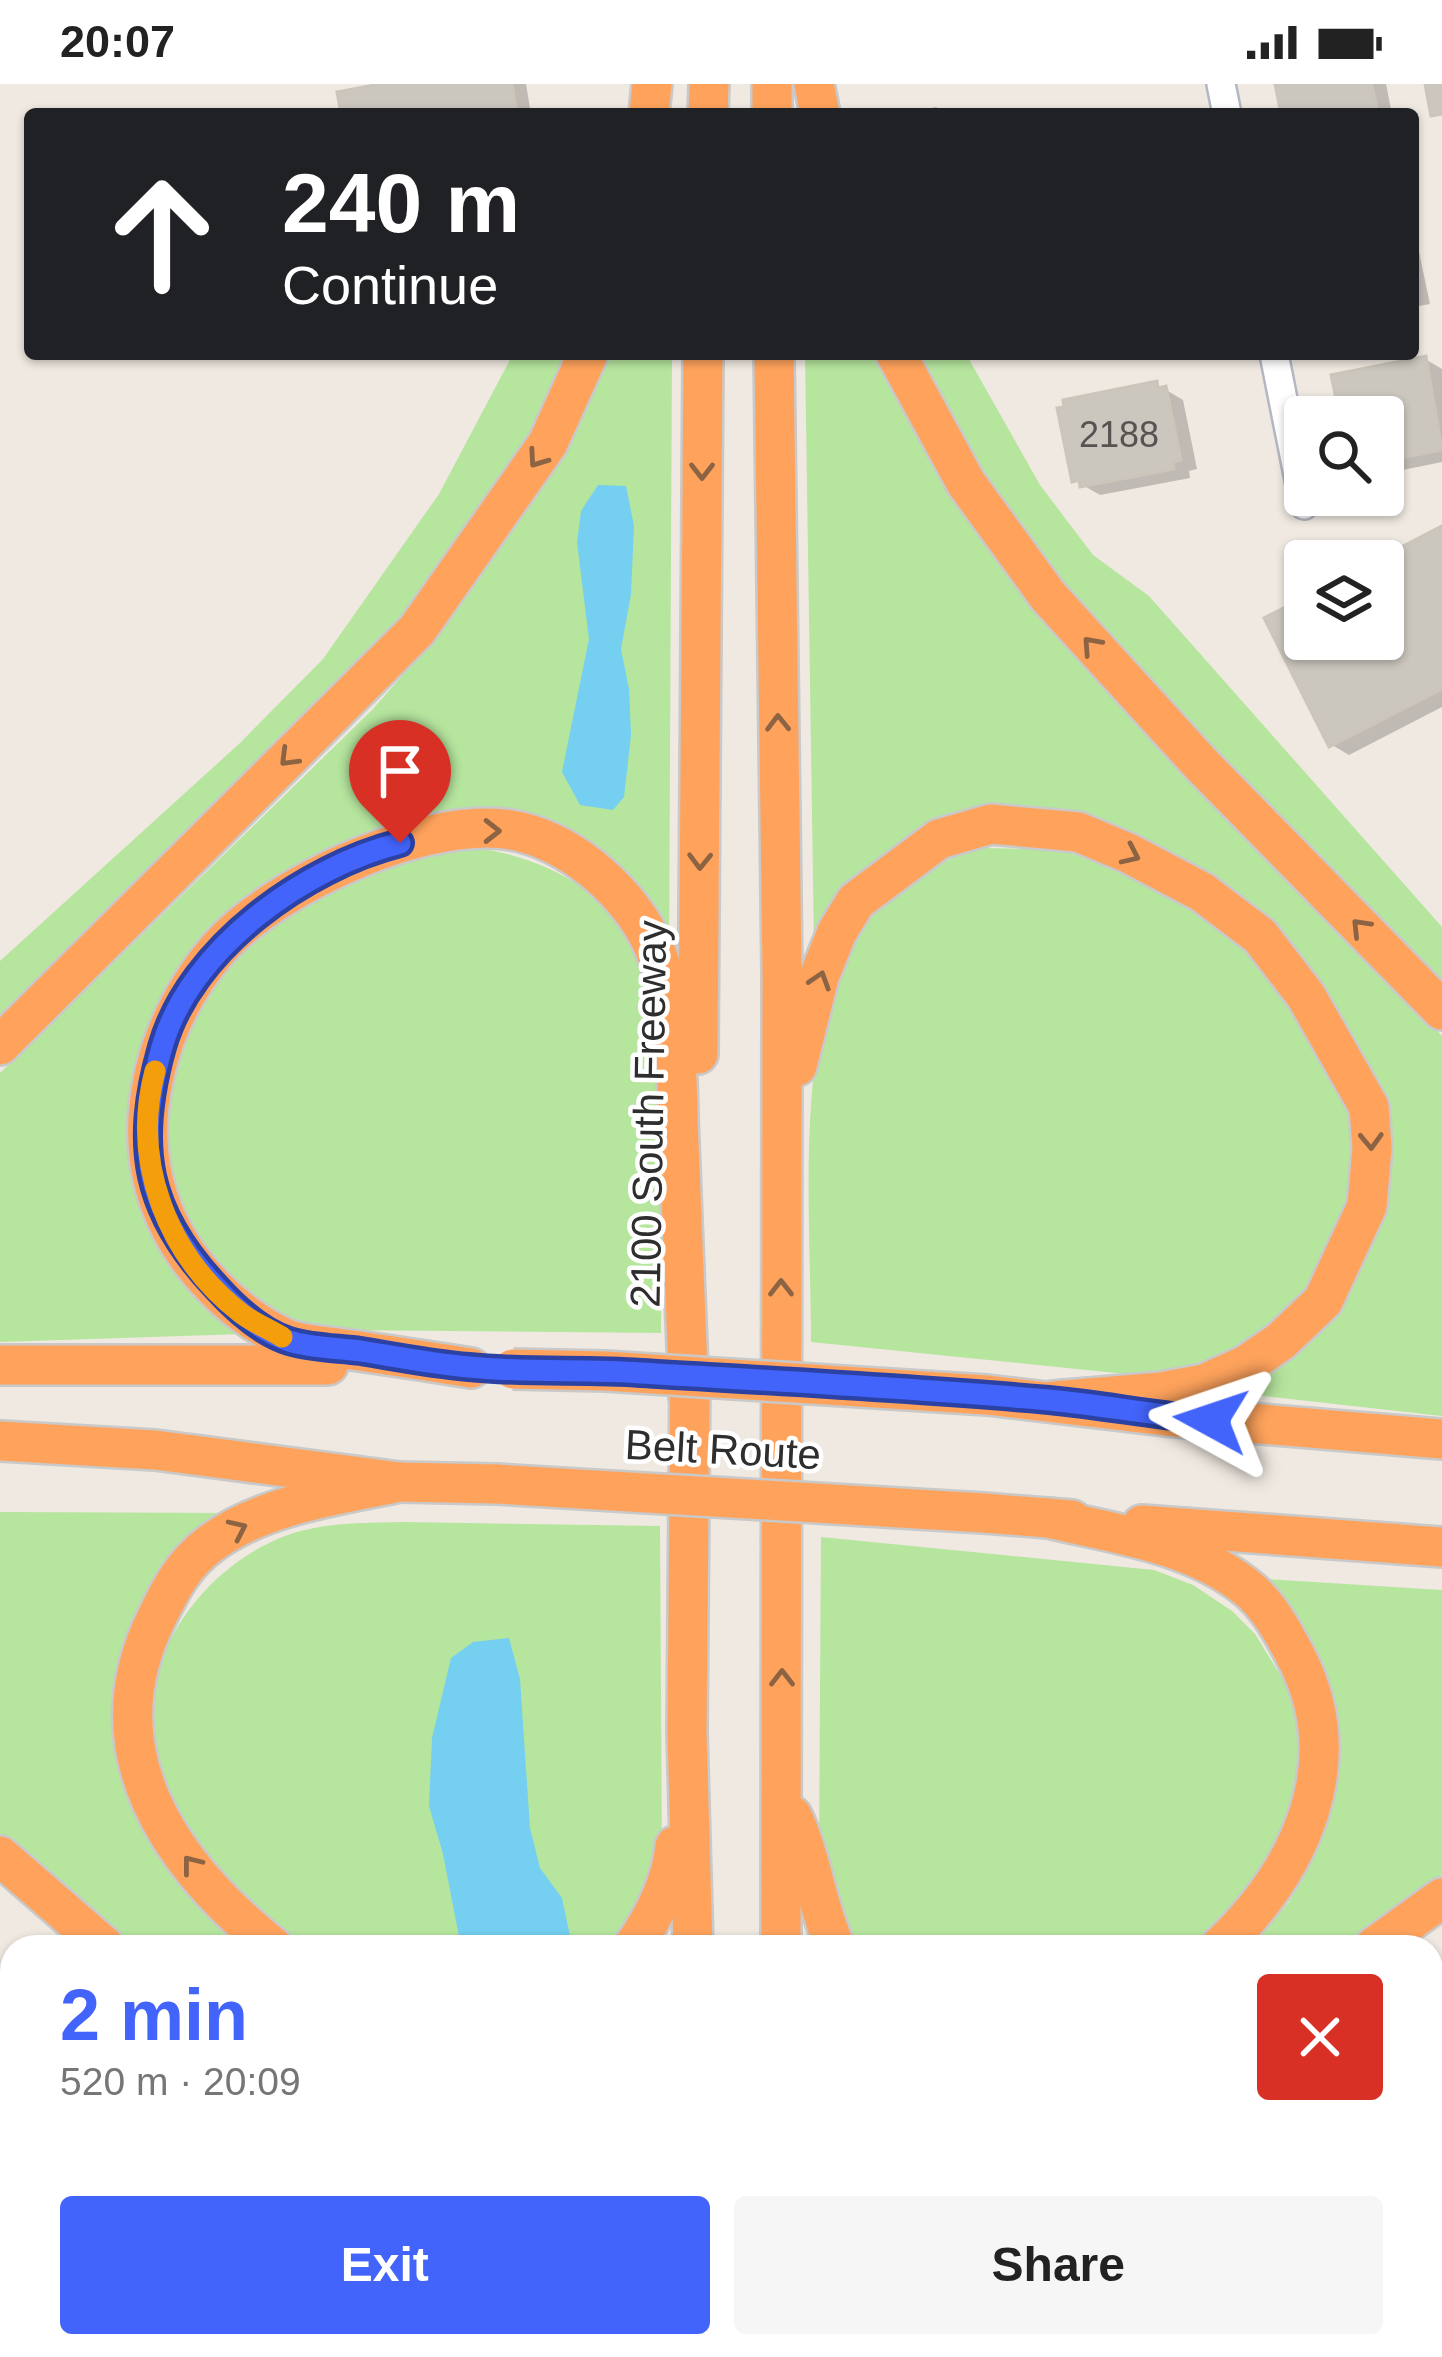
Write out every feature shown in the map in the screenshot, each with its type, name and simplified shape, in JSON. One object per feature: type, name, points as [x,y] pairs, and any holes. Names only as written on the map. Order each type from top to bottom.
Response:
[{"type":"highway","points":[[0,1045],[417,630],[548,443],[584,360]]},
{"type":"highway","name":"2100 South Freeway","points":[[693,1935],[687,1733],[689,1397],[698,1208],[703,360]]},
{"type":"highway","points":[[774,360],[782,1935]]},
{"type":"highway","points":[[899,360],[967,483],[1048,596],[1200,763],[1442,1010]]},
{"type":"highway","points":[[781,1134],[819,977],[837,932],[856,901],[939,838],[991,824],[1078,832],[1202,892],[1260,936],[1306,996],[1369,1107],[1372,1148],[1367,1206],[1323,1300],[1281,1341],[1246,1365],[1204,1384],[1161,1392],[1053,1400]]},
{"type":"highway","points":[[471,1368],[288,1341],[241,1313],[176,1241],[152,1186],[147,1138],[151,1087],[166,1033],[191,986],[220,946],[270,906],[374,849],[470,831],[518,830],[584,862],[633,912],[654,947],[674,1018],[689,1397]]},
{"type":"highway","name":"Belt Route","points":[[0,1365],[605,1371],[1053,1400],[1165,1416],[1442,1438]]},
{"type":"highway","name":"Belt Route","points":[[0,1441],[154,1450],[400,1482],[984,1513],[1442,1546]]},
{"type":"highway","points":[[258,1935],[228,1911],[173,1841],[140,1780],[132,1738],[146,1641],[184,1566],[212,1542],[276,1514],[400,1482]]},
{"type":"highway","points":[[1048,1518],[1166,1546],[1248,1588],[1281,1628],[1310,1682],[1322,1743],[1311,1807],[1290,1862],[1232,1935]]},
{"type":"highway","points":[[642,1935],[672,1874],[687,1733]]},
{"type":"highway","points":[[782,1796],[806,1845],[830,1935]]},
{"type":"highway","points":[[0,1856],[91,1935]]},
{"type":"highway","points":[[1391,1935],[1442,1898]]},
{"type":"street","points":[[1275,360],[1284,404]]},
{"type":"green space","points":[[510,360],[570,360],[545,421],[411,627],[0,1036],[0,961],[240,743],[323,659],[439,494]]},
{"type":"green space","points":[[604,360],[672,360],[669,960],[620,892],[464,821],[213,943],[133,1141],[242,1334],[0,1342],[0,1073],[372,710],[445,627],[528,503]]},
{"type":"green space","points":[[805,360],[887,360],[1118,692],[1442,1036],[1442,1416],[1245,1394],[1246,1380],[1317,1333],[1349,1294],[1382,1219],[1384,1117],[1204,887],[978,820],[814,945]]},
{"type":"green space","points":[[914,360],[969,360],[1040,485],[1093,555],[1149,596],[1442,927],[1442,1002],[1016,536]]},
{"type":"green space","points":[[460,846],[523,859],[581,886],[606,906],[642,958],[653,990],[661,1048],[661,1333],[332,1330],[279,1315],[215,1269],[167,1189],[161,1074],[219,972],[267,929],[320,893],[382,863]]},
{"type":"green space","points":[[985,848],[1061,850],[1165,891],[1221,928],[1265,967],[1328,1047],[1362,1144],[1334,1273],[1234,1361],[1155,1377],[811,1342],[809,1140],[812,1088],[829,990],[856,928],[886,895],[924,871]]},
{"type":"green space","points":[[0,1512],[230,1513],[146,1632],[159,1851],[203,1910],[229,1935],[96,1935],[0,1850]]},
{"type":"green space","points":[[359,1523],[660,1526],[662,1860],[630,1935],[265,1935],[212,1884],[151,1761],[152,1690],[163,1657],[199,1597],[253,1551],[299,1531]]},
{"type":"green space","points":[[821,1537],[1154,1570],[1193,1585],[1232,1611],[1255,1634],[1291,1692],[1302,1732],[1301,1814],[1220,1935],[848,1935],[819,1853]]},
{"type":"green space","points":[[1252,1578],[1442,1590],[1442,1875],[1355,1935],[1258,1935],[1289,1902],[1306,1871],[1317,1843],[1329,1774]]},
{"type":"water","points":[[598,485],[626,486],[634,526],[631,594],[621,649],[631,735],[624,797],[613,810],[580,805],[562,772],[589,639],[577,542],[581,511]]},
{"type":"water","points":[[509,1638],[520,1679],[530,1828],[540,1868],[562,1898],[570,1935],[459,1935],[429,1806],[432,1738],[451,1658],[473,1642]]},
{"type":"building","points":[[380,84],[512,84],[516,108],[340,108],[337,92]]},
{"type":"building","points":[[1275,84],[1372,84],[1377,108],[1280,108]]},
{"type":"building","points":[[1425,84],[1442,84],[1442,114],[1431,116]]},
{"type":"building","points":[[1426,356],[1442,450],[1404,458],[1404,396],[1336,396],[1331,375]]},
{"type":"building","points":[[1157,381],[1158,388],[1166,386],[1181,460],[1173,462],[1174,469],[1080,487],[1079,480],[1072,482],[1057,408],[1064,407],[1063,400]]},
{"type":"building","points":[[1442,526],[1442,689],[1329,747],[1285,660],[1404,660],[1404,546]]},
{"type":"building","points":[[1284,608],[1284,658],[1264,618]]},
{"type":"slow traffic","points":[[155,1071],[147,1138],[152,1186],[176,1241],[241,1313],[282,1337]]},
{"type":"route","points":[[400,843],[374,849],[320,876],[270,906],[220,946],[166,1033],[151,1087],[147,1138],[152,1186],[176,1241],[241,1313],[288,1341],[471,1368],[605,1371],[987,1395],[1211,1420]]}]
